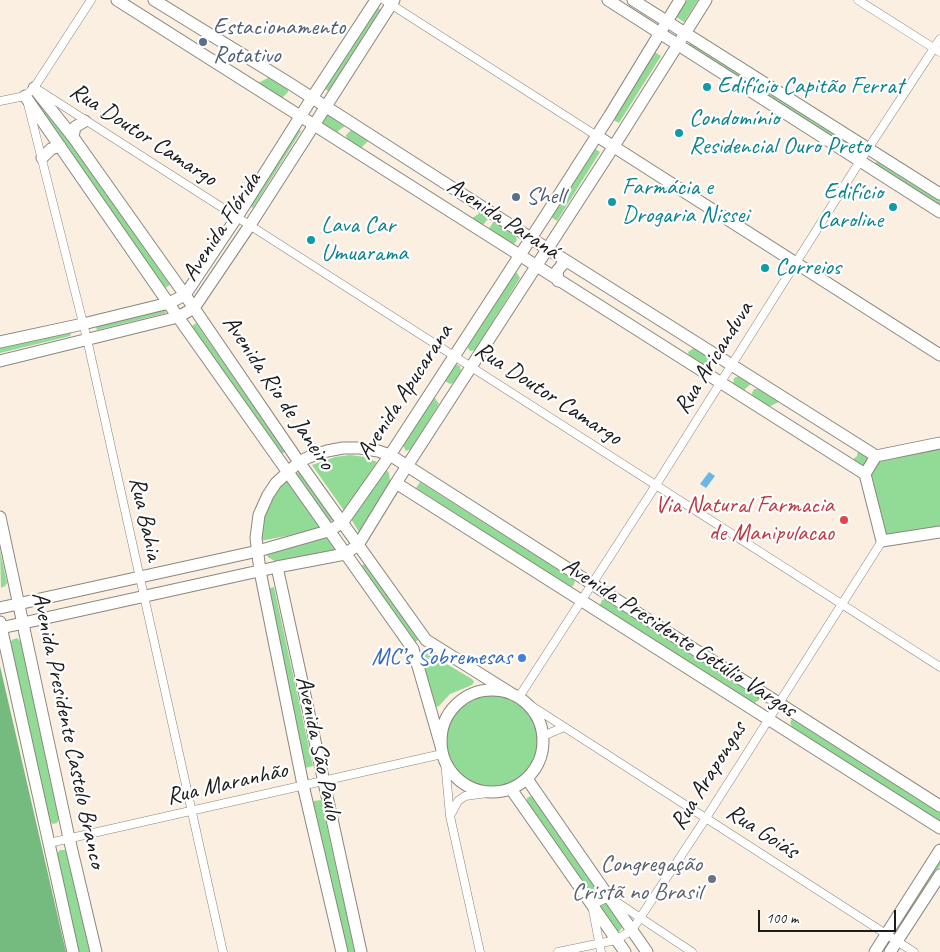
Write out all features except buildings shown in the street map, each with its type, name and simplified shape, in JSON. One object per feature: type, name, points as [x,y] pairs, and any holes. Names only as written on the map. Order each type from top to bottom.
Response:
[{"type":"street","points":[[0,101],[25,96],[34,88],[91,0]]},
{"type":"street","name":"Avenida Paraná","points":[[117,0],[128,4],[300,116],[865,474]]},
{"type":"street","name":"Avenida Paraná","points":[[154,0],[289,83],[547,249],[876,456]]},
{"type":"street","name":"Avenida Flórida","points":[[0,342],[169,303],[185,294],[237,217],[376,0]]},
{"type":"street","points":[[608,0],[940,212]]},
{"type":"street","points":[[633,0],[940,194]]},
{"type":"street","name":"Avenida Apucarana","points":[[0,608],[258,551],[328,531],[342,523],[390,455],[546,216],[661,34],[680,0]]},
{"type":"street","name":"Avenida Apucarana","points":[[358,545],[406,466],[614,146],[706,0]]},
{"type":"street","points":[[858,0],[937,50]]},
{"type":"street","points":[[390,2],[940,355]]},
{"type":"street","name":"Avenida Flórida","points":[[0,362],[178,317],[194,308],[250,225],[390,2]]},
{"type":"street","name":"Rua Aricanduva","points":[[519,698],[860,161],[937,50],[940,39]]},
{"type":"street","points":[[278,101],[283,101],[291,94],[292,88],[289,83]]},
{"type":"street","name":"Rua Doutor Camargo","points":[[34,88],[940,667]]},
{"type":"street","name":"Avenida Rio de Janeiro","points":[[34,88],[73,137],[185,294],[299,462],[426,640],[519,698]]},
{"type":"street","name":"Avenida Rio de Janeiro","points":[[25,96],[328,531],[413,649],[443,754]]},
{"type":"street","name":"Rua Bahia","points":[[25,96],[87,339],[190,811],[223,952]]},
{"type":"street","points":[[73,137],[75,127],[85,121]]},
{"type":"street","points":[[345,144],[343,134],[346,129],[351,126],[357,126]]},
{"type":"street","points":[[42,158],[51,149],[60,146]]},
{"type":"street","points":[[480,229],[490,223],[492,218],[491,212]]},
{"type":"street","points":[[546,216],[554,225],[563,224]]},
{"type":"street","points":[[558,280],[557,271],[563,264],[568,262]]},
{"type":"street","points":[[700,370],[708,368],[711,364],[710,351]]},
{"type":"street","points":[[750,402],[749,391],[752,386],[762,384]]},
{"type":"street","points":[[431,392],[448,402]]},
{"type":"street","points":[[842,460],[853,456],[855,445],[852,440]]},
{"type":"street","points":[[940,443],[876,456],[865,474],[882,541],[940,532]]},
{"type":"street","name":"Avenida São Paulo","points":[[342,952],[303,785],[260,571],[256,531],[262,507],[272,488],[299,462],[318,453],[343,448],[369,449],[390,455]]},
{"type":"street","points":[[390,455],[396,483]]},
{"type":"street","name":"Avenida Presidente Getúlio Vargas","points":[[390,455],[940,806]]},
{"type":"street","name":"Avenida Presidente Getúlio Vargas","points":[[396,483],[940,828]]},
{"type":"street","name":"Avenida Presidente Castelo Branco","points":[[0,517],[69,838],[96,952]]},
{"type":"street","name":"Rua Arapongas","points":[[632,930],[706,818],[882,541]]},
{"type":"street","points":[[1,625],[23,624],[277,567],[345,554],[358,545]]},
{"type":"street","points":[[258,551],[277,567]]},
{"type":"street","name":"Avenida São Paulo","points":[[277,567],[361,952]]},
{"type":"street","name":"Avenida Presidente Castelo Branco","points":[[1,625],[73,952]]},
{"type":"street","points":[[413,649],[426,640]]},
{"type":"street","points":[[450,816],[454,806],[465,796],[510,789],[527,779],[538,764],[543,736],[538,718],[519,698],[490,690],[475,692],[461,699],[451,710],[444,724],[443,754],[450,816],[480,952]]},
{"type":"street","name":"Rua Goiás","points":[[519,698],[914,952]]},
{"type":"street","points":[[543,736],[564,726]]},
{"type":"street","points":[[443,754],[453,774],[465,784],[480,790],[495,792]]},
{"type":"street","name":"Rua Maranhão","points":[[49,843],[443,754]]},
{"type":"street","points":[[527,779],[647,952]]},
{"type":"street","points":[[510,789],[625,952]]},
{"type":"street","points":[[890,952],[892,938],[940,850]]},
{"type":"street","points":[[875,952],[892,938],[940,875]]},
{"type":"street","points":[[592,905],[609,897]]},
{"type":"street","points":[[609,897],[692,952]]},
{"type":"street","points":[[592,905],[601,952]]},
{"type":"street","points":[[558,952],[616,940],[632,930]]},
{"type":"green space","points":[[687,0],[698,0],[684,22],[676,17]]},
{"type":"green space","points":[[376,6],[381,10],[329,92],[324,88]]},
{"type":"green space","points":[[690,42],[851,145],[848,150],[687,48]]},
{"type":"green space","points":[[653,51],[661,56],[619,123],[610,118]]},
{"type":"green space","points":[[270,77],[288,88],[288,92],[282,98],[278,98],[256,84]]},
{"type":"green space","points":[[42,102],[170,285],[165,288],[36,105]]},
{"type":"green space","points":[[326,115],[345,126],[338,131],[339,137],[321,123]]},
{"type":"green space","points":[[297,127],[301,131],[253,208],[248,205]]},
{"type":"green space","points":[[351,130],[368,141],[360,149],[347,139],[346,135]]},
{"type":"green space","points":[[591,146],[600,152],[557,221],[548,215]]},
{"type":"green space","points":[[879,158],[940,197],[940,205],[875,164]]},
{"type":"green space","points":[[481,212],[488,219],[482,226],[471,219]]},
{"type":"green space","points":[[494,221],[515,234],[517,240],[514,244],[511,245],[488,230]]},
{"type":"green space","points":[[512,272],[517,273],[520,278],[475,350],[470,351],[467,347]]},
{"type":"green space","points":[[165,308],[166,313],[97,330],[95,324]]},
{"type":"green space","points":[[196,323],[285,452],[279,455],[191,327]]},
{"type":"green space","points":[[72,332],[70,336],[0,353],[0,346]]},
{"type":"green space","points":[[694,348],[709,359],[703,367],[684,357],[689,356],[688,352]]},
{"type":"green space","points":[[455,364],[460,366],[461,371],[453,383],[450,384],[445,381],[445,378]]},
{"type":"green space","points":[[739,376],[752,383],[745,389],[745,395],[733,385],[734,378]]},
{"type":"green space","points":[[754,389],[759,389],[779,402],[766,408],[753,399],[752,393]]},
{"type":"green space","points":[[435,398],[439,404],[411,449],[406,451],[402,444],[431,399]]},
{"type":"green space","points":[[940,443],[940,532],[882,541],[865,474],[876,456]]},
{"type":"green space","points":[[858,451],[868,458],[863,468],[851,461],[857,456]]},
{"type":"green space","points":[[350,455],[365,457],[377,462],[345,512],[312,465],[335,457]]},
{"type":"green space","points":[[384,467],[389,473],[390,481],[359,532],[351,519]]},
{"type":"green space","points":[[300,471],[334,519],[328,523],[293,476]]},
{"type":"green space","points":[[287,479],[323,529],[260,541],[267,506],[275,491]]},
{"type":"green space","points":[[420,482],[573,579],[575,582],[573,586],[570,587],[416,488]]},
{"type":"green space","points":[[326,535],[337,551],[278,563],[268,557],[263,547]]},
{"type":"green space","points":[[0,550],[7,583],[1,588]]},
{"type":"green space","points":[[364,564],[419,639],[413,644],[359,568]]},
{"type":"green space","points":[[274,587],[313,766],[305,768],[266,589]]},
{"type":"green space","points":[[602,600],[607,600],[759,696],[759,700],[753,704],[602,609],[600,605]]},
{"type":"green space","points":[[17,638],[21,642],[60,817],[57,823],[53,824],[48,820],[10,644],[12,640]]},
{"type":"green space","points":[[425,653],[472,679],[474,682],[472,685],[450,694],[436,707],[422,661]]},
{"type":"green space","points":[[0,666],[66,952],[0,952]]},
{"type":"green space","points":[[483,694],[501,694],[526,707],[536,723],[539,741],[536,759],[526,775],[501,788],[483,788],[458,775],[445,750],[445,732],[458,707]]},
{"type":"green space","points":[[792,719],[796,719],[940,811],[940,821],[792,727],[790,723]]},
{"type":"green space","points":[[534,797],[597,886],[594,892],[590,892],[527,802],[527,798]]},
{"type":"green space","points":[[321,800],[355,952],[347,952],[313,801]]},
{"type":"green space","points":[[60,850],[65,850],[68,853],[90,952],[78,952],[57,854]]},
{"type":"green space","points":[[940,857],[940,866],[895,935],[890,932]]},
{"type":"green space","points":[[606,903],[622,927],[620,931],[616,931],[600,907],[600,905]]},
{"type":"water","points":[[709,472],[715,476],[706,488],[700,484]]},
{"type":"place","name":"Estacionamento Rotativo","points":[[203,42]]},
{"type":"place","name":"Edifício Capitão Ferrat","points":[[707,87]]},
{"type":"place","name":"Condomínio Residencial Ouro Preto","points":[[679,133]]},
{"type":"place","name":"Shell","points":[[516,197]]},
{"type":"place","name":"Farmácia e Drogaria Nissei","points":[[612,202]]},
{"type":"place","name":"Edifício Caroline","points":[[893,207]]},
{"type":"place","name":"Lava Car Umuarama","points":[[311,240]]},
{"type":"place","name":"Correios","points":[[765,268]]},
{"type":"place","name":"Via Natural Farmacia de Manipulacao","points":[[844,520]]},
{"type":"place","name":"MC’s Sobremesas","points":[[522,658]]},
{"type":"place","name":"Congregação Cristã no Brasil","points":[[712,879]]}]
